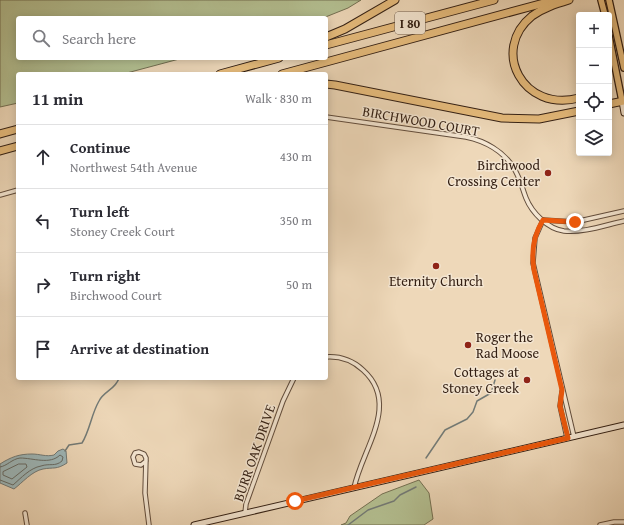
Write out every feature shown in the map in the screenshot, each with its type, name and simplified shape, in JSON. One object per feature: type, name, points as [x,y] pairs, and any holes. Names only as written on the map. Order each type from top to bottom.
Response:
[{"type":"highway","points":[[328,36],[345,29],[395,0]]},
{"type":"highway","name":"I 80","points":[[328,44],[494,0]]},
{"type":"highway","points":[[289,72],[555,0]]},
{"type":"highway","points":[[569,0],[540,11],[531,17],[516,38],[514,59],[517,73],[535,95],[556,101],[576,98]]},
{"type":"highway","points":[[227,72],[269,60]]},
{"type":"highway","points":[[328,84],[335,84],[502,118],[539,119],[576,112]]},
{"type":"highway","points":[[612,103],[623,101]]},
{"type":"highway","points":[[0,134],[16,130]]},
{"type":"highway","points":[[0,151],[16,147]]},
{"type":"main road","points":[[601,0],[604,12]]},
{"type":"main road","points":[[610,2],[624,68]]},
{"type":"main road","points":[[612,48],[623,101]]},
{"type":"street","points":[[623,101],[624,113]]},
{"type":"street","name":"BIRCHWOOD COURT","points":[[328,117],[466,137],[487,144],[502,155],[513,167],[529,204],[543,220],[553,228],[574,231],[624,221]]},
{"type":"street","points":[[0,195],[16,191]]},
{"type":"street","points":[[574,437],[533,263],[535,238],[543,220],[575,222],[624,211]]},
{"type":"street","points":[[328,357],[342,358],[361,368],[375,386],[380,400],[376,427],[354,488]]},
{"type":"street","name":"BURR OAK DRIVE","points":[[245,513],[246,504],[281,406],[293,380]]},
{"type":"street","points":[[562,390],[560,406],[568,438]]},
{"type":"street","points":[[194,525],[624,425]]},
{"type":"street","points":[[146,462],[145,493],[149,525]]},
{"type":"street","points":[[25,514],[27,525]]},
{"type":"street","points":[[600,525],[624,521]]},
{"type":"green space","points":[[0,0],[361,0],[348,8],[328,16],[16,16],[16,60],[176,60],[130,72],[16,72],[16,103],[0,107]]},
{"type":"green space","points":[[419,480],[429,493],[433,519],[424,525],[341,525],[346,523],[350,516],[382,494]]},
{"type":"water","points":[[63,449],[66,451],[67,463],[57,467],[39,470],[14,489],[0,483],[0,464],[8,459],[27,454],[48,456],[54,455]]},
{"type":"waterway","points":[[65,451],[69,445],[82,443],[99,401],[118,380]]},
{"type":"waterway","points":[[426,458],[445,430],[467,419],[473,412],[477,401],[491,393],[495,380]]},
{"type":"waterway","points":[[348,525],[368,510],[394,501],[400,495],[416,487]]},
{"type":"place","name":"Birchwood Crossing Center","points":[[548,173]]},
{"type":"place","name":"Eternity Church","points":[[436,266]]},
{"type":"place","name":"Roger the Rad Moose","points":[[468,345]]},
{"type":"place","name":"Cottages at Stoney Creek","points":[[527,380]]},
{"type":"route","points":[[295,501],[568,438],[560,406],[562,390],[534,270],[532,254],[535,238],[543,220],[575,222]]}]
